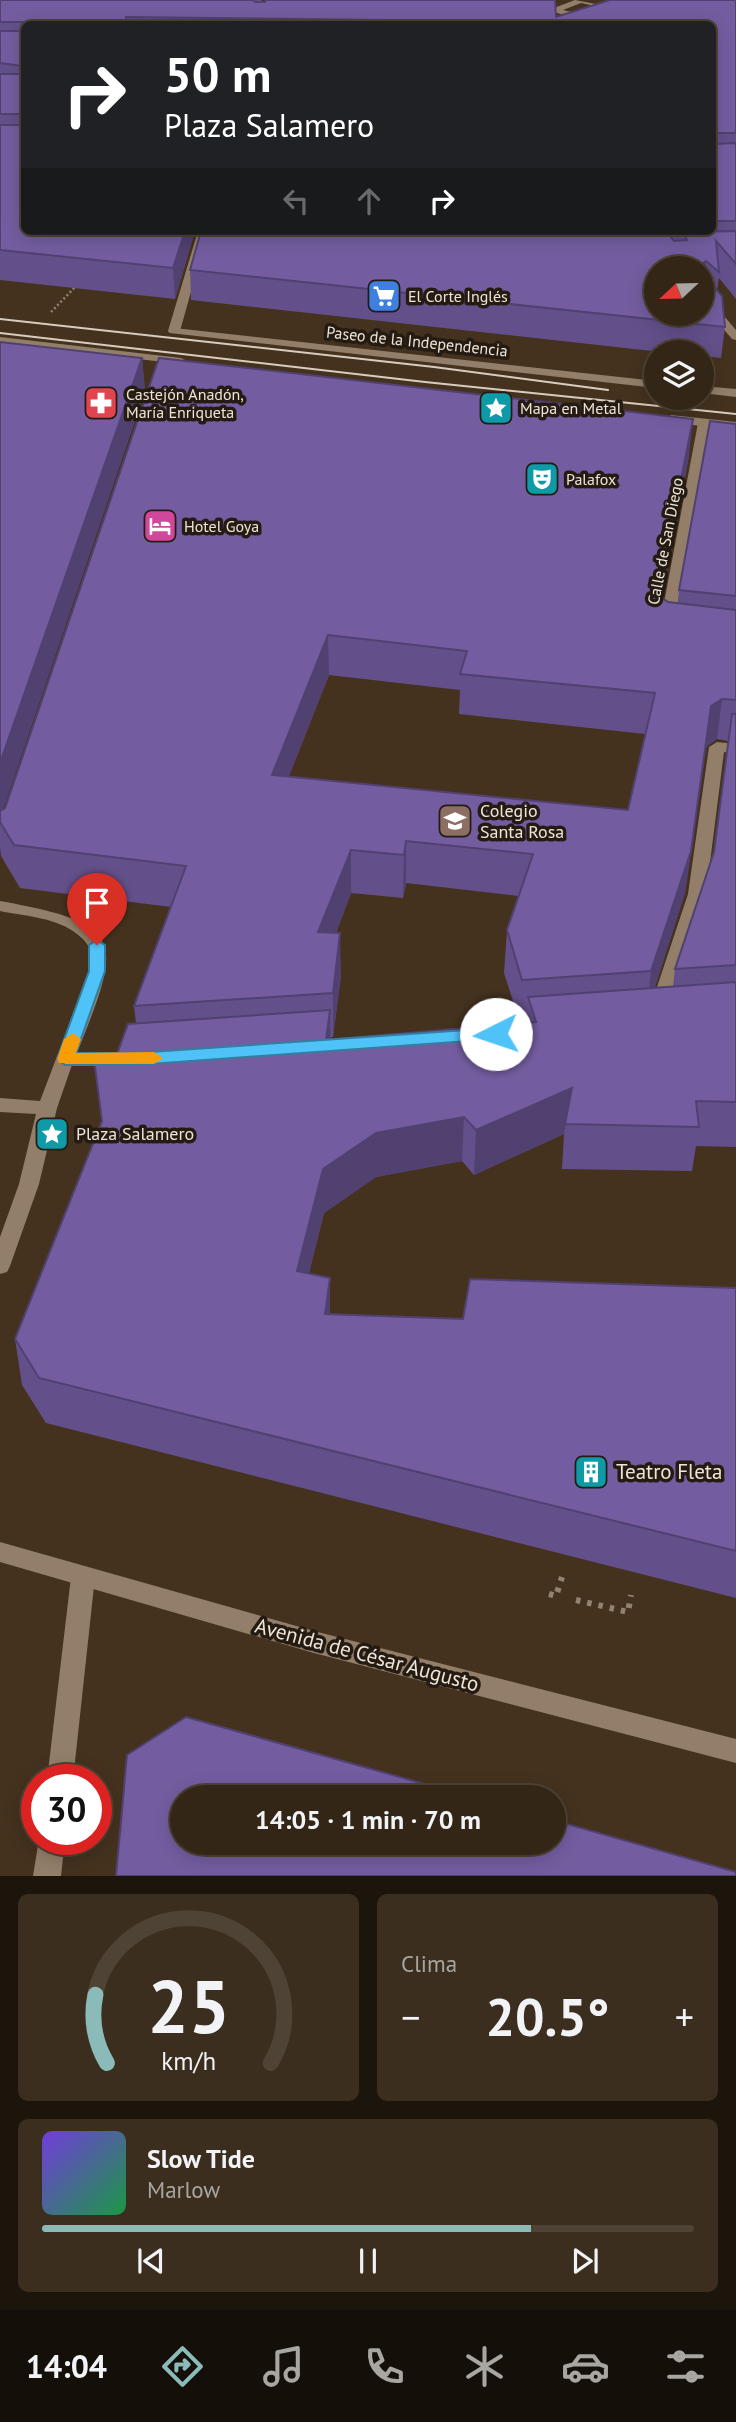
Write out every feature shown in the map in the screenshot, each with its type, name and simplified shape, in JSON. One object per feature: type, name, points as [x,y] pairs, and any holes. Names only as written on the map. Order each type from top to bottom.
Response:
[{"type":"street","points":[[527,10],[555,10],[580,0],[611,9],[626,9]]},
{"type":"street","points":[[584,21],[611,9]]},
{"type":"street","points":[[555,10],[580,21]]},
{"type":"street","name":"Paseo de la Independencia","points":[[202,235],[174,331],[644,384]]},
{"type":"street","points":[[714,311],[736,337]]},
{"type":"street","points":[[0,340],[169,365],[200,363]]},
{"type":"street","points":[[714,391],[736,393]]},
{"type":"street","points":[[660,417],[736,426]]},
{"type":"street","name":"Calle de San Diego","points":[[676,637],[664,635],[705,423]]},
{"type":"street","points":[[654,1023],[697,894],[717,747],[736,749]]},
{"type":"street","points":[[0,906],[72,923],[86,931],[97,945],[97,971],[47,1108],[29,1184],[0,1266]]},
{"type":"street","points":[[472,1035],[503,1033],[489,1005]]},
{"type":"street","points":[[65,1059],[136,1059]]},
{"type":"street","points":[[0,1105],[47,1108]]},
{"type":"street","name":"Avenida de César Augusto","points":[[0,1552],[314,1642],[736,1751]]},
{"type":"street","points":[[62,1764],[83,1577]]},
{"type":"street","points":[[47,1876],[50,1855]]},
{"type":"path","points":[[51,312],[77,285],[64,284]]},
{"type":"path","points":[[549,1594],[556,1596],[562,1577]]},
{"type":"path","points":[[576,1600],[628,1612],[631,1595]]},
{"type":"building","points":[[0,0],[555,0],[556,17],[610,0],[736,0],[736,133],[716,133],[716,21],[126,17],[126,21],[0,22]]},
{"type":"building","points":[[0,31],[21,31],[21,66],[0,63]]},
{"type":"building","points":[[0,74],[21,74],[21,114],[0,114]]},
{"type":"building","points":[[0,125],[21,125],[21,235],[184,235],[173,268],[0,250]]},
{"type":"building","points":[[736,143],[736,221],[716,221],[716,144]]},
{"type":"building","points":[[716,231],[736,231],[736,264],[716,241],[719,272],[714,268],[714,256],[644,256],[644,318],[190,270],[200,235],[669,235],[674,241],[687,240],[684,235],[716,235]]},
{"type":"building","points":[[714,287],[722,296],[725,327],[714,326]]},
{"type":"building","points":[[0,342],[142,358],[0,763]]},
{"type":"building","points":[[159,358],[693,419],[658,595],[668,602],[736,610],[736,700],[722,699],[711,706],[691,851],[651,971],[522,980],[507,930],[533,854],[406,841],[404,855],[351,850],[318,932],[340,933],[333,993],[134,1006],[186,866],[14,845],[0,822],[0,811],[5,808]],"holes":[[[328,635],[467,651],[460,674],[655,693],[628,810],[272,775]]]},
{"type":"building","points":[[710,421],[736,424],[736,596],[679,590]]},
{"type":"building","points":[[732,714],[736,714],[736,965],[675,969],[714,852]]},
{"type":"building","points":[[736,982],[736,1102],[696,1101],[699,1127],[565,1124],[572,1088],[476,1130],[464,1117],[376,1133],[323,1169],[297,1271],[330,1278],[325,1314],[463,1319],[470,1279],[736,1288],[736,1551],[39,1378],[15,1339],[102,1121],[94,1059],[116,1057],[128,1024],[330,1010],[326,1040],[536,1022],[528,997]]},
{"type":"building","points":[[186,1717],[428,1785],[170,1785],[170,1855],[566,1855],[566,1824],[736,1872],[736,1876],[116,1876],[127,1755]]},
{"type":"tram line","points":[[0,319],[434,367],[608,390]]},
{"type":"tram line","points":[[0,333],[425,382],[736,414]]},
{"type":"slow traffic","points":[[73,1039],[65,1059],[154,1058]]},
{"type":"place","name":"El Corte Inglés","points":[[384,296]]},
{"type":"place","name":"Castejón Anadón, María Enriqueta","points":[[101,403]]},
{"type":"place","name":"Mapa en Metal","points":[[496,408]]},
{"type":"place","name":"Palafox","points":[[542,479]]},
{"type":"place","name":"Hotel Goya","points":[[160,526]]},
{"type":"place","name":"Colegio Santa Rosa","points":[[455,821]]},
{"type":"place","name":"Plaza Salamero","points":[[52,1134]]},
{"type":"place","name":"Teatro Fleta","points":[[591,1472]]},
{"type":"route","points":[[97,945],[97,971],[65,1059],[136,1059],[496,1034]]}]
